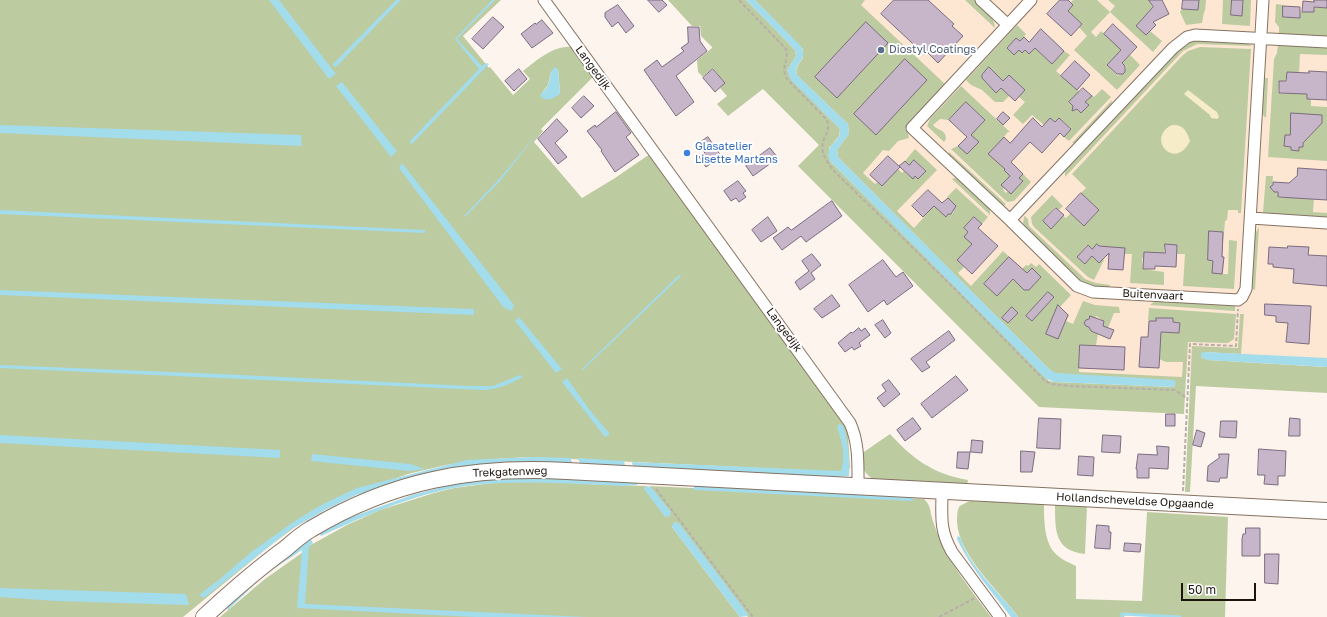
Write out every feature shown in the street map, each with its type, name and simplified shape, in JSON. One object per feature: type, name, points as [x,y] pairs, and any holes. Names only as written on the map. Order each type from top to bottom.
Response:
[{"type":"street","name":"Langedijk","points":[[544,0],[846,416],[853,429],[858,449],[858,486]]},
{"type":"street","points":[[981,0],[1008,25]]},
{"type":"street","name":"Buitenvaart","points":[[1031,0],[912,128],[1010,220],[1077,286],[1092,292],[1238,300]]},
{"type":"street","points":[[1238,300],[1242,297],[1246,289],[1263,0]]},
{"type":"street","points":[[1010,220],[1180,42],[1187,37],[1195,35],[1327,42]]},
{"type":"street","points":[[1251,218],[1327,222]]},
{"type":"street","name":"Trekgatenweg","points":[[204,617],[252,574],[310,530],[349,508],[402,488],[451,476],[501,470],[533,469],[858,486]]},
{"type":"street","points":[[858,486],[942,491],[941,518],[943,533],[946,541],[952,552],[1000,617]]},
{"type":"street","name":"Hollandscheveldse Opgaande","points":[[942,491],[1327,511]]},
{"type":"path","points":[[739,0],[786,49],[788,57],[784,73],[787,79],[827,120],[829,126],[828,132],[823,143],[825,157],[831,167],[1046,381],[1052,384],[1069,386],[1175,390],[1188,399]]},
{"type":"path","points":[[1182,504],[1190,344],[1236,346],[1238,300]]},
{"type":"path","points":[[653,475],[656,488],[753,617]]},
{"type":"path","points":[[939,617],[982,593]]},
{"type":"shaded area","points":[[749,0],[1327,0],[1327,363],[1210,357],[1174,384],[1053,377],[831,157]]},
{"type":"green space","points":[[0,0],[501,0],[463,36],[513,95],[530,79],[523,71],[547,54],[559,48],[574,47],[595,75],[541,129],[543,131],[534,142],[582,198],[650,154],[838,412],[846,427],[848,435],[850,468],[846,472],[529,457],[480,460],[446,465],[408,474],[369,488],[306,519],[272,544],[183,617],[0,617]],"holes":[[[558,69],[560,94],[542,93],[548,85],[551,72]]]},
{"type":"green space","points":[[668,0],[746,0],[795,50],[796,56],[787,70],[823,112],[840,129],[839,136],[829,148],[830,161],[1049,381],[1174,387],[1175,385],[1053,373],[838,157],[837,150],[849,134],[848,124],[797,75],[797,68],[803,58],[803,49],[755,0],[865,0],[861,5],[945,84],[905,129],[908,132],[909,138],[898,141],[889,151],[883,150],[863,173],[875,184],[877,182],[882,186],[898,169],[902,173],[904,171],[913,179],[915,176],[918,179],[926,170],[914,160],[909,165],[905,161],[915,149],[937,170],[897,211],[914,228],[934,206],[946,217],[949,213],[952,214],[954,211],[953,209],[956,206],[947,197],[956,188],[988,217],[982,224],[974,217],[964,228],[968,232],[972,244],[957,260],[964,267],[958,273],[971,286],[1003,251],[1022,269],[1031,263],[1036,267],[1039,264],[1071,295],[1060,307],[1069,315],[1066,321],[1073,324],[1083,301],[1095,305],[1119,307],[1120,313],[1114,313],[1108,328],[1103,326],[1104,321],[1096,316],[1095,318],[1090,316],[1089,320],[1086,320],[1085,325],[1090,328],[1091,331],[1098,334],[1096,345],[1080,345],[1079,372],[1182,377],[1183,362],[1166,362],[1159,359],[1156,332],[1179,333],[1180,326],[1173,322],[1172,318],[1157,318],[1156,321],[1149,321],[1149,308],[1236,314],[1234,339],[1228,343],[1188,342],[1184,414],[1039,407],[798,166],[819,145],[763,89],[728,116],[717,104],[727,96],[720,88],[725,83],[713,68],[703,77],[698,72],[697,60],[712,47],[701,36],[700,26],[692,26]]},
{"type":"green space","points":[[965,0],[975,0],[985,9],[993,19],[995,28]]},
{"type":"green space","points":[[1073,0],[1097,0],[1110,12],[1091,32],[1096,37],[1101,31],[1122,50],[1107,65],[1118,76],[1125,72],[1124,69],[1127,67],[1122,63],[1130,55],[1140,65],[1117,90],[1074,50],[1087,36],[1068,11],[1073,5],[1071,2]]},
{"type":"green space","points":[[1108,0],[1149,0],[1153,8],[1136,26],[1146,35],[1150,31],[1162,41],[1153,52],[1110,12],[1115,6]]},
{"type":"green space","points":[[1199,0],[1206,0],[1202,23],[1186,25],[1180,12],[1182,9],[1198,10]]},
{"type":"green space","points":[[1223,0],[1232,0],[1231,15],[1242,16],[1243,0],[1251,0],[1250,26],[1222,24]]},
{"type":"green space","points":[[1276,4],[1283,5],[1283,17],[1299,18],[1300,12],[1313,12],[1314,7],[1327,8],[1327,37],[1279,35],[1279,27],[1275,22]]},
{"type":"green space","points":[[1017,25],[1026,34],[1020,41],[1016,38],[1007,48],[1014,55],[1019,50],[1022,53],[1025,50],[1029,54],[1035,48],[1052,63],[1064,51],[1070,55],[1056,71],[1080,92],[1073,106],[1075,110],[1077,109],[1081,113],[1089,105],[1085,102],[1092,95],[1094,97],[1102,89],[1111,97],[1069,141],[1064,137],[1071,128],[1059,118],[1055,122],[1044,125],[1032,115],[1023,124],[1013,115],[1025,102],[1019,97],[1015,101],[1009,96],[1003,102],[995,102],[982,90],[971,85],[966,80]]},
{"type":"green space","points":[[1194,40],[1244,42],[1252,46],[1197,44],[1183,51],[1065,177],[1065,170],[1175,52],[1188,42]]},
{"type":"green space","points":[[1278,44],[1327,47],[1327,55],[1300,54],[1299,75],[1296,73],[1287,72],[1286,79],[1284,81],[1279,81],[1278,93],[1283,94],[1308,86],[1311,106],[1327,107],[1327,161],[1268,157],[1274,59],[1277,53]]},
{"type":"green space","points":[[1200,47],[1251,49],[1241,213],[1238,213],[1238,210],[1228,210],[1227,220],[1225,221],[1222,256],[1224,257],[1223,274],[1228,274],[1229,240],[1237,241],[1234,289],[1183,286],[1185,254],[1177,254],[1177,245],[1165,244],[1164,254],[1144,252],[1144,258],[1142,258],[1143,269],[1164,272],[1164,285],[1130,283],[1132,254],[1124,254],[1109,247],[1109,256],[1092,249],[1087,245],[1077,257],[1085,264],[1092,256],[1099,263],[1103,259],[1104,260],[1094,280],[1088,277],[1034,227],[1031,217],[1052,195],[1063,206],[1059,210],[1055,207],[1043,221],[1051,229],[1063,216],[1066,218],[1071,213],[1084,226],[1099,210],[1081,193],[1086,188],[1072,174],[1182,56],[1188,51]]},
{"type":"green space","points":[[1265,78],[1268,78],[1266,118],[1262,112]]},
{"type":"green space","points":[[961,86],[1010,132],[1008,132],[989,154],[1005,169],[1004,170],[1010,176],[1001,185],[1006,193],[1008,191],[1011,194],[1023,181],[1019,178],[1023,174],[1031,182],[1014,201],[1007,202],[951,149],[958,146],[967,154],[979,142],[971,135],[978,119],[981,116],[966,102],[949,120],[940,119],[933,125],[945,133],[946,139],[944,142],[927,126],[930,119]]},
{"type":"green space","points":[[1112,100],[1111,106],[1076,143],[1072,143]]},
{"type":"green space","points":[[949,152],[1006,204],[1003,206],[949,157]]},
{"type":"green space","points":[[1266,176],[1273,176],[1272,191],[1277,192],[1278,198],[1285,198],[1286,194],[1314,199],[1313,212],[1327,213],[1327,217],[1268,214],[1263,212]]},
{"type":"green space","points":[[952,179],[959,179],[989,207],[990,215]]},
{"type":"green space","points":[[1025,216],[1028,219],[1029,226],[1085,279],[1096,283],[1110,285],[1109,287],[1099,288],[1082,282],[1026,229],[1023,223]]},
{"type":"green space","points":[[1259,227],[1255,290],[1251,288],[1255,234]]},
{"type":"green space","points":[[1155,301],[1235,306],[1235,311],[1150,305]]},
{"type":"green space","points":[[1240,314],[1244,314],[1241,354],[1204,352],[1201,357],[1208,360],[1327,367],[1327,393],[1196,386],[1190,492],[1185,492],[1192,346],[1238,348]]},
{"type":"green space","points":[[890,434],[907,451],[924,464],[944,474],[968,480],[967,485],[876,481],[868,476],[864,470],[861,454]]},
{"type":"green space","points":[[541,480],[586,484],[646,486],[645,487],[924,499],[929,506],[932,520],[941,542],[953,564],[991,617],[747,617],[748,616],[675,522],[672,527],[740,617],[220,617],[265,579],[306,550],[309,546],[347,525],[380,510],[454,488],[500,482]]},
{"type":"green space","points":[[970,501],[1044,504],[1045,529],[1048,542],[1059,557],[1076,566],[1076,599],[1142,601],[1147,512],[1228,517],[1225,617],[1125,615],[1124,617],[1018,617],[972,560],[959,535],[957,522],[958,510],[963,504]]},
{"type":"green space","points":[[1055,505],[1087,506],[1085,554],[1068,549],[1062,544],[1055,523]]},
{"type":"sand","points":[[1188,90],[1217,112],[1219,117],[1217,119],[1211,118],[1210,115],[1184,94]]},
{"type":"sand","points":[[1172,125],[1182,127],[1190,141],[1184,150],[1177,153],[1171,153],[1165,150],[1162,144],[1161,137],[1164,131]]},
{"type":"water","points":[[269,0],[279,0],[336,74],[329,79]]},
{"type":"water","points":[[396,0],[401,0],[336,67],[332,65]]},
{"type":"water","points":[[492,0],[495,0],[457,39],[482,66],[486,63],[489,64],[412,144],[409,142],[479,69],[455,39]]},
{"type":"water","points":[[746,0],[755,0],[801,46],[803,55],[797,67],[797,75],[848,124],[849,134],[837,150],[838,157],[1050,370],[1056,373],[1174,380],[1176,383],[1174,387],[1054,382],[1045,378],[830,161],[829,150],[840,134],[840,129],[791,80],[787,70],[796,56],[795,50]]},
{"type":"water","points":[[555,67],[558,69],[560,94],[553,98],[542,98],[540,96],[547,87],[551,73]]},
{"type":"water","points":[[342,82],[397,151],[391,157],[336,86]]},
{"type":"water","points":[[0,125],[301,135],[302,146],[0,133]]},
{"type":"water","points":[[540,130],[501,180],[465,217],[464,216],[500,178]]},
{"type":"water","points":[[402,163],[514,305],[512,311],[504,308],[399,168]]},
{"type":"water","points":[[0,210],[425,230],[425,233],[0,214]]},
{"type":"water","points":[[679,275],[681,276],[583,370],[582,369]]},
{"type":"water","points":[[0,290],[474,309],[474,315],[0,295]]},
{"type":"water","points":[[519,317],[562,369],[556,373],[515,321]]},
{"type":"water","points":[[1201,353],[1327,358],[1327,367],[1207,360],[1201,357]]},
{"type":"water","points":[[0,365],[469,386],[493,386],[520,375],[523,377],[495,389],[484,390],[0,368]]},
{"type":"water","points":[[567,378],[609,435],[605,437],[562,382]]},
{"type":"water","points":[[839,424],[843,425],[846,438],[849,456],[849,476],[837,477],[633,467],[632,462],[841,471],[843,454],[837,427]]},
{"type":"water","points":[[0,435],[280,450],[280,458],[0,443]]},
{"type":"water","points":[[312,454],[410,464],[425,469],[410,471],[311,461]]},
{"type":"water","points":[[533,457],[571,458],[572,464],[526,462],[465,466],[356,495],[325,510],[290,530],[204,598],[199,595],[250,553],[293,522],[323,504],[357,488],[467,460]]},
{"type":"water","points":[[578,458],[624,461],[625,466],[580,464]]},
{"type":"water","points":[[528,476],[638,481],[637,485],[622,486],[511,483],[474,485],[454,488],[434,492],[395,504],[321,536],[320,534],[346,519],[412,495],[473,481]]},
{"type":"water","points":[[694,485],[913,498],[913,501],[694,490]]},
{"type":"water","points":[[646,486],[651,487],[671,512],[670,516],[665,517],[644,489]]},
{"type":"water","points":[[675,522],[679,523],[748,616],[740,617],[672,527]]},
{"type":"water","points":[[958,536],[978,569],[1018,617],[1011,617],[982,579],[962,549],[957,539]]},
{"type":"water","points":[[311,539],[313,544],[309,546],[305,604],[587,617],[475,617],[297,608],[302,550],[263,576],[228,610],[224,605],[277,561]]},
{"type":"water","points":[[0,588],[186,594],[189,605],[56,601],[0,597]]},
{"type":"building","points":[[648,0],[662,0],[667,5],[659,12]]},
{"type":"building","points":[[894,0],[928,0],[954,24],[952,26],[963,36],[938,63],[927,52],[925,55],[881,14]]},
{"type":"building","points":[[1060,0],[1068,0],[1073,5],[1068,11],[1082,24],[1071,36],[1047,14]]},
{"type":"building","points":[[1149,0],[1162,0],[1169,14],[1153,22],[1156,25],[1146,35],[1136,26],[1153,7]]},
{"type":"building","points":[[1183,0],[1199,0],[1198,10],[1182,9]]},
{"type":"building","points":[[1232,0],[1243,0],[1242,16],[1231,15]]},
{"type":"building","points":[[1314,0],[1327,0],[1327,8],[1314,7],[1314,12],[1302,12],[1303,1],[1314,2]]},
{"type":"building","points":[[618,5],[634,26],[626,33],[618,22],[612,27],[605,17],[605,13]]},
{"type":"building","points":[[1283,6],[1300,7],[1300,18],[1283,17]]},
{"type":"building","points":[[493,17],[504,27],[483,49],[472,39]]},
{"type":"building","points":[[542,20],[553,33],[532,48],[521,34],[535,23],[536,24]]},
{"type":"building","points":[[866,22],[888,43],[837,98],[815,77]]},
{"type":"building","points":[[1113,24],[1137,47],[1122,63],[1125,66],[1125,72],[1123,74],[1117,74],[1107,65],[1121,50],[1104,34]]},
{"type":"building","points":[[688,27],[699,27],[700,41],[707,51],[676,76],[694,102],[676,116],[644,70],[657,60],[662,67],[684,51],[681,48],[688,43]]},
{"type":"building","points":[[1041,29],[1064,51],[1052,64],[1035,48],[1029,54],[1025,50],[1022,53],[1019,50],[1014,55],[1007,48],[1016,38],[1020,41],[1024,37],[1029,42]]},
{"type":"building","points":[[905,59],[927,80],[876,135],[854,114]]},
{"type":"building","points":[[1075,61],[1090,75],[1077,90],[1061,76]]},
{"type":"building","points":[[989,67],[1003,81],[1009,75],[1025,90],[1015,101],[1001,88],[996,93],[982,78],[982,75]]},
{"type":"building","points":[[519,69],[527,79],[514,91],[505,81]]},
{"type":"building","points":[[713,69],[725,83],[715,92],[703,78]]},
{"type":"building","points":[[1309,71],[1327,72],[1327,100],[1307,99],[1307,94],[1279,93],[1279,81],[1286,81],[1287,72],[1309,73]]},
{"type":"building","points":[[1083,88],[1092,96],[1085,102],[1089,105],[1081,113],[1077,109],[1072,111],[1073,106],[1069,102]]},
{"type":"building","points":[[584,96],[594,106],[581,118],[572,108]]},
{"type":"building","points":[[966,102],[985,120],[971,135],[979,142],[967,154],[958,146],[967,137],[949,120]]},
{"type":"building","points":[[616,112],[631,133],[626,137],[639,155],[615,172],[601,151],[602,150],[587,131],[595,125],[596,127]]},
{"type":"building","points":[[1003,112],[1010,118],[1003,125],[997,119]]},
{"type":"building","points":[[1291,113],[1322,115],[1322,123],[1303,143],[1303,147],[1299,147],[1299,151],[1291,150],[1291,147],[1284,146],[1285,135],[1290,135]]},
{"type":"building","points":[[1033,118],[1042,127],[1050,118],[1055,122],[1059,118],[1071,129],[1064,137],[1060,133],[1042,153],[1030,142],[1011,162],[1023,174],[1019,178],[1023,181],[1011,194],[1001,185],[1010,176],[1004,170],[1005,169],[988,154],[1004,137],[1010,143]]},
{"type":"building","points":[[557,119],[568,131],[555,143],[567,157],[558,164],[538,139]]},
{"type":"building","points":[[708,137],[721,156],[706,167],[699,157],[705,153],[698,144]]},
{"type":"building","points":[[770,148],[778,158],[753,176],[746,166]]},
{"type":"building","points":[[888,156],[900,167],[882,186],[870,175]]},
{"type":"building","points":[[914,160],[926,171],[918,179],[915,176],[913,179],[899,166],[905,161],[909,165]]},
{"type":"building","points":[[1298,168],[1327,170],[1327,200],[1278,197],[1278,192],[1274,192],[1270,187],[1273,185],[1273,182],[1289,183],[1297,176]]},
{"type":"building","points":[[738,181],[746,191],[743,193],[746,197],[739,202],[736,198],[731,201],[724,191]]},
{"type":"building","points":[[928,190],[942,203],[948,198],[956,206],[951,214],[948,214],[946,217],[934,206],[923,217],[912,206]]},
{"type":"building","points":[[1081,193],[1099,210],[1084,226],[1066,209]]},
{"type":"building","points":[[832,201],[842,216],[806,242],[801,236],[782,250],[773,238],[788,227],[791,230]]},
{"type":"building","points":[[1056,208],[1064,215],[1051,229],[1043,221]]},
{"type":"building","points":[[768,217],[777,231],[761,242],[752,230]]},
{"type":"building","points":[[974,217],[982,224],[978,228],[998,246],[972,274],[957,260],[972,244],[964,237],[968,232],[964,228]]},
{"type":"building","points":[[1209,231],[1223,232],[1222,257],[1224,257],[1222,274],[1212,273],[1213,261],[1208,260]]},
{"type":"building","points":[[1097,244],[1099,246],[1125,248],[1123,270],[1108,269],[1109,253],[1099,263],[1092,256],[1085,264],[1077,257],[1088,245],[1092,249]]},
{"type":"building","points":[[1165,244],[1177,245],[1176,267],[1155,266],[1155,269],[1143,269],[1144,252],[1165,253]]},
{"type":"building","points":[[1288,246],[1309,247],[1308,255],[1327,256],[1327,286],[1293,283],[1294,269],[1273,267],[1273,264],[1268,264],[1269,247],[1287,248]]},
{"type":"building","points":[[812,254],[821,265],[811,273],[815,279],[800,290],[795,282],[809,271],[802,261]]},
{"type":"building","points":[[1009,257],[1027,273],[1032,268],[1041,277],[1029,290],[1024,290],[1013,279],[997,296],[984,284]]},
{"type":"building","points":[[883,260],[896,277],[903,272],[913,286],[887,305],[884,300],[868,312],[849,285]]},
{"type":"building","points":[[1048,292],[1054,297],[1032,321],[1026,316]]},
{"type":"building","points":[[832,295],[840,306],[822,318],[814,309]]},
{"type":"building","points":[[1265,304],[1311,306],[1309,344],[1286,342],[1288,323],[1276,322],[1276,316],[1265,315]]},
{"type":"building","points":[[1058,305],[1068,315],[1058,339],[1046,334]]},
{"type":"building","points":[[1012,307],[1018,313],[1008,323],[1002,318]]},
{"type":"building","points":[[1090,316],[1104,321],[1103,326],[1114,330],[1110,339],[1091,331],[1089,327],[1086,326],[1084,323]]},
{"type":"building","points":[[1156,318],[1173,318],[1173,322],[1180,323],[1179,333],[1161,332],[1159,368],[1139,367],[1141,337],[1148,337],[1149,321],[1156,321]]},
{"type":"building","points":[[883,320],[891,333],[885,338],[875,325]]},
{"type":"building","points":[[859,328],[861,331],[865,328],[870,335],[859,343],[861,346],[854,350],[852,347],[845,352],[838,343],[851,332],[852,333]]},
{"type":"building","points":[[949,331],[955,340],[926,362],[930,367],[922,372],[911,359]]},
{"type":"building","points":[[1080,345],[1125,347],[1124,370],[1079,368]]},
{"type":"building","points":[[956,376],[968,390],[932,418],[921,404]]},
{"type":"building","points":[[889,380],[900,394],[884,407],[877,398],[886,391],[882,385]]},
{"type":"building","points":[[1166,414],[1175,414],[1175,426],[1166,426]]},
{"type":"building","points":[[913,418],[921,429],[905,441],[897,430]]},
{"type":"building","points":[[1039,418],[1061,419],[1060,449],[1037,448]]},
{"type":"building","points":[[1290,418],[1300,419],[1300,436],[1289,436]]},
{"type":"building","points":[[1221,421],[1237,421],[1236,438],[1220,437]]},
{"type":"building","points":[[1197,430],[1205,433],[1201,447],[1193,445]]},
{"type":"building","points":[[1103,435],[1121,436],[1120,453],[1102,452]]},
{"type":"building","points":[[972,440],[983,441],[982,453],[971,452]]},
{"type":"building","points":[[1157,446],[1169,447],[1168,469],[1149,468],[1149,478],[1137,478],[1136,469],[1138,454],[1157,455]]},
{"type":"building","points":[[1259,449],[1286,451],[1285,476],[1278,476],[1278,485],[1264,484],[1265,475],[1258,475]]},
{"type":"building","points":[[1021,451],[1035,452],[1032,472],[1021,472]]},
{"type":"building","points":[[958,452],[970,452],[968,469],[957,468]]},
{"type":"building","points":[[1219,454],[1229,454],[1227,478],[1220,478],[1219,482],[1207,481],[1208,466],[1219,458]]},
{"type":"building","points":[[1079,456],[1094,457],[1093,476],[1078,475]]},
{"type":"building","points":[[1097,525],[1109,526],[1109,532],[1111,532],[1110,549],[1095,548]]},
{"type":"building","points":[[1246,528],[1260,528],[1260,556],[1242,556],[1242,539]]},
{"type":"building","points":[[1125,543],[1141,544],[1140,552],[1124,551]]},
{"type":"building","points":[[1265,554],[1279,554],[1278,584],[1265,583]]},
{"type":"waterway","points":[[1122,617],[1122,614],[1180,617]]},
{"type":"place","name":"Diostyl Coatings","points":[[881,50]]},
{"type":"place","name":"Glasatelier Lisette Martens","points":[[687,153]]}]
